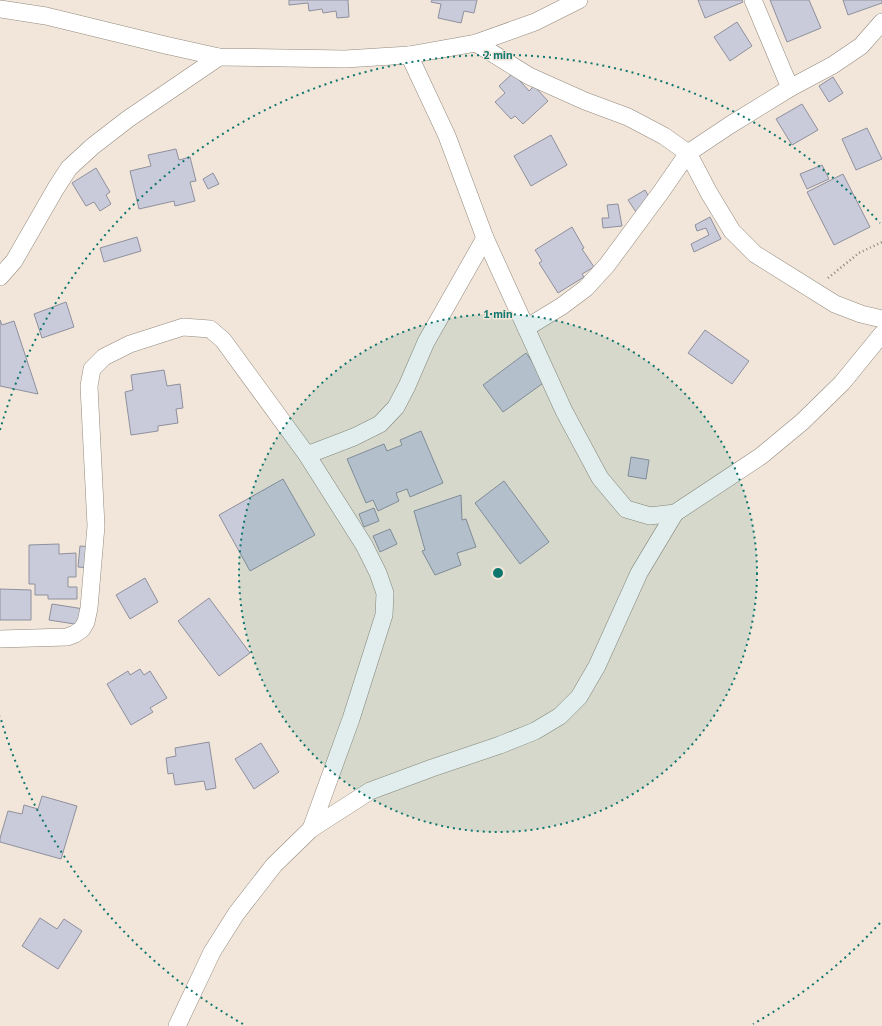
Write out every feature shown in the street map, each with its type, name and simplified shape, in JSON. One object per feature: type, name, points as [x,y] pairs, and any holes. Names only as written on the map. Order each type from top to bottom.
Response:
[{"type":"street","points":[[0,9],[46,16],[219,57],[345,59],[409,55],[476,43],[535,22],[579,0]]},
{"type":"street","points":[[753,0],[790,88]]},
{"type":"street","points":[[526,328],[562,306],[586,288],[607,265],[688,153],[730,124],[790,88],[833,65],[861,46],[882,22]]},
{"type":"street","points":[[476,43],[529,76],[585,101],[628,117],[664,136],[688,153],[709,193],[732,231],[755,254],[835,304],[861,314],[882,319]]},
{"type":"street","points":[[409,55],[447,136],[484,238],[564,411],[600,478],[626,509],[650,516],[675,513]]},
{"type":"street","points":[[0,277],[14,261],[68,168],[93,146],[128,119],[219,57]]},
{"type":"street","points":[[307,455],[354,437],[380,424],[396,407],[426,342],[484,238]]},
{"type":"street","points":[[0,639],[67,637],[82,629],[86,622],[89,608],[96,526],[90,386],[92,370],[104,357],[130,344],[182,327],[210,329],[223,340],[307,455],[364,545],[378,572],[385,593],[384,614],[351,719],[311,829]]},
{"type":"street","points":[[177,1026],[212,952],[236,914],[274,865],[311,829],[370,791],[535,732],[560,716],[580,697],[597,666],[639,573],[675,513],[761,456],[802,422],[842,383],[882,334]]},
{"type":"path","points":[[814,291],[859,253],[882,242]]},
{"type":"building","points":[[289,0],[348,0],[349,17],[337,18],[336,11],[323,13],[322,9],[309,11],[308,3],[289,5]]},
{"type":"building","points":[[432,0],[477,0],[474,13],[464,11],[461,23],[438,18],[441,4],[431,2]]},
{"type":"building","points":[[698,0],[742,0],[743,2],[705,18]]},
{"type":"building","points":[[770,0],[809,0],[821,28],[787,42]]},
{"type":"building","points":[[843,0],[882,0],[882,3],[848,15]]},
{"type":"building","points":[[737,22],[752,46],[730,61],[714,37]]},
{"type":"building","points":[[513,73],[529,91],[534,86],[548,101],[523,124],[515,116],[511,119],[495,102],[505,93],[499,86]]},
{"type":"building","points":[[833,77],[843,93],[829,102],[819,86]]},
{"type":"building","points":[[802,104],[818,130],[792,145],[776,119]]},
{"type":"building","points":[[867,128],[882,159],[856,170],[842,139]]},
{"type":"building","points":[[551,135],[567,165],[531,186],[514,156]]},
{"type":"building","points":[[176,149],[179,160],[190,157],[196,181],[190,182],[195,201],[175,206],[174,201],[139,209],[130,171],[151,166],[148,155]]},
{"type":"building","points":[[822,165],[829,179],[807,189],[800,174]]},
{"type":"building","points":[[96,168],[110,192],[106,195],[111,204],[100,211],[94,202],[86,206],[72,183]]},
{"type":"building","points":[[213,173],[219,184],[208,189],[203,179]]},
{"type":"building","points":[[843,174],[870,227],[834,245],[807,192]]},
{"type":"building","points":[[645,190],[652,202],[636,212],[628,200]]},
{"type":"building","points":[[618,204],[622,226],[603,228],[602,218],[609,218],[607,205]]},
{"type":"building","points":[[710,217],[721,239],[694,252],[691,244],[709,235],[706,228],[697,231],[695,225]]},
{"type":"building","points":[[572,227],[584,248],[582,249],[594,267],[582,274],[584,277],[558,293],[539,263],[542,261],[535,250]]},
{"type":"building","points":[[137,237],[141,251],[104,262],[100,248]]},
{"type":"building","points":[[66,302],[74,327],[42,338],[34,314]]},
{"type":"building","points":[[0,320],[2,325],[14,321],[38,394],[0,386]]},
{"type":"building","points":[[705,330],[749,361],[732,384],[688,353]]},
{"type":"building","points":[[526,353],[546,381],[503,412],[483,385]]},
{"type":"building","points":[[164,370],[167,386],[180,384],[183,408],[176,409],[178,423],[158,426],[158,431],[131,435],[125,392],[133,390],[131,375]]},
{"type":"building","points":[[421,431],[443,483],[410,497],[407,489],[396,493],[399,501],[378,511],[373,500],[366,503],[347,459],[384,444],[387,451],[402,445],[400,440]]},
{"type":"building","points":[[631,457],[649,460],[646,479],[628,476]]},
{"type":"building","points":[[283,479],[315,535],[250,571],[219,515]]},
{"type":"building","points":[[504,481],[549,542],[520,564],[475,503]]},
{"type":"building","points":[[461,495],[462,520],[466,519],[476,547],[457,553],[461,565],[435,575],[422,551],[425,550],[414,511]]},
{"type":"building","points":[[374,508],[379,521],[364,527],[359,514]]},
{"type":"building","points":[[390,529],[397,544],[380,552],[373,536]]},
{"type":"building","points":[[59,544],[59,554],[76,553],[76,577],[68,577],[68,587],[77,587],[77,599],[48,599],[48,595],[35,595],[35,584],[29,584],[29,545]]},
{"type":"building","points":[[80,546],[92,547],[90,568],[78,567]]},
{"type":"building","points":[[145,578],[158,602],[130,619],[116,595]]},
{"type":"building","points":[[0,589],[31,590],[31,620],[0,620]]},
{"type":"building","points":[[209,598],[250,653],[219,676],[178,621]]},
{"type":"building","points":[[52,604],[84,609],[81,625],[49,620]]},
{"type":"building","points":[[140,669],[144,675],[150,671],[167,698],[150,708],[153,712],[131,725],[107,684],[128,671],[130,675]]},
{"type":"building","points":[[209,742],[216,788],[206,790],[204,781],[175,785],[173,773],[168,774],[166,758],[176,756],[175,748]]},
{"type":"building","points":[[261,743],[279,772],[254,789],[235,759]]},
{"type":"building","points":[[42,796],[77,806],[61,859],[0,842],[8,811],[22,814],[24,805],[38,809]]},
{"type":"building","points":[[40,918],[57,929],[64,919],[82,931],[58,969],[22,946]]}]
